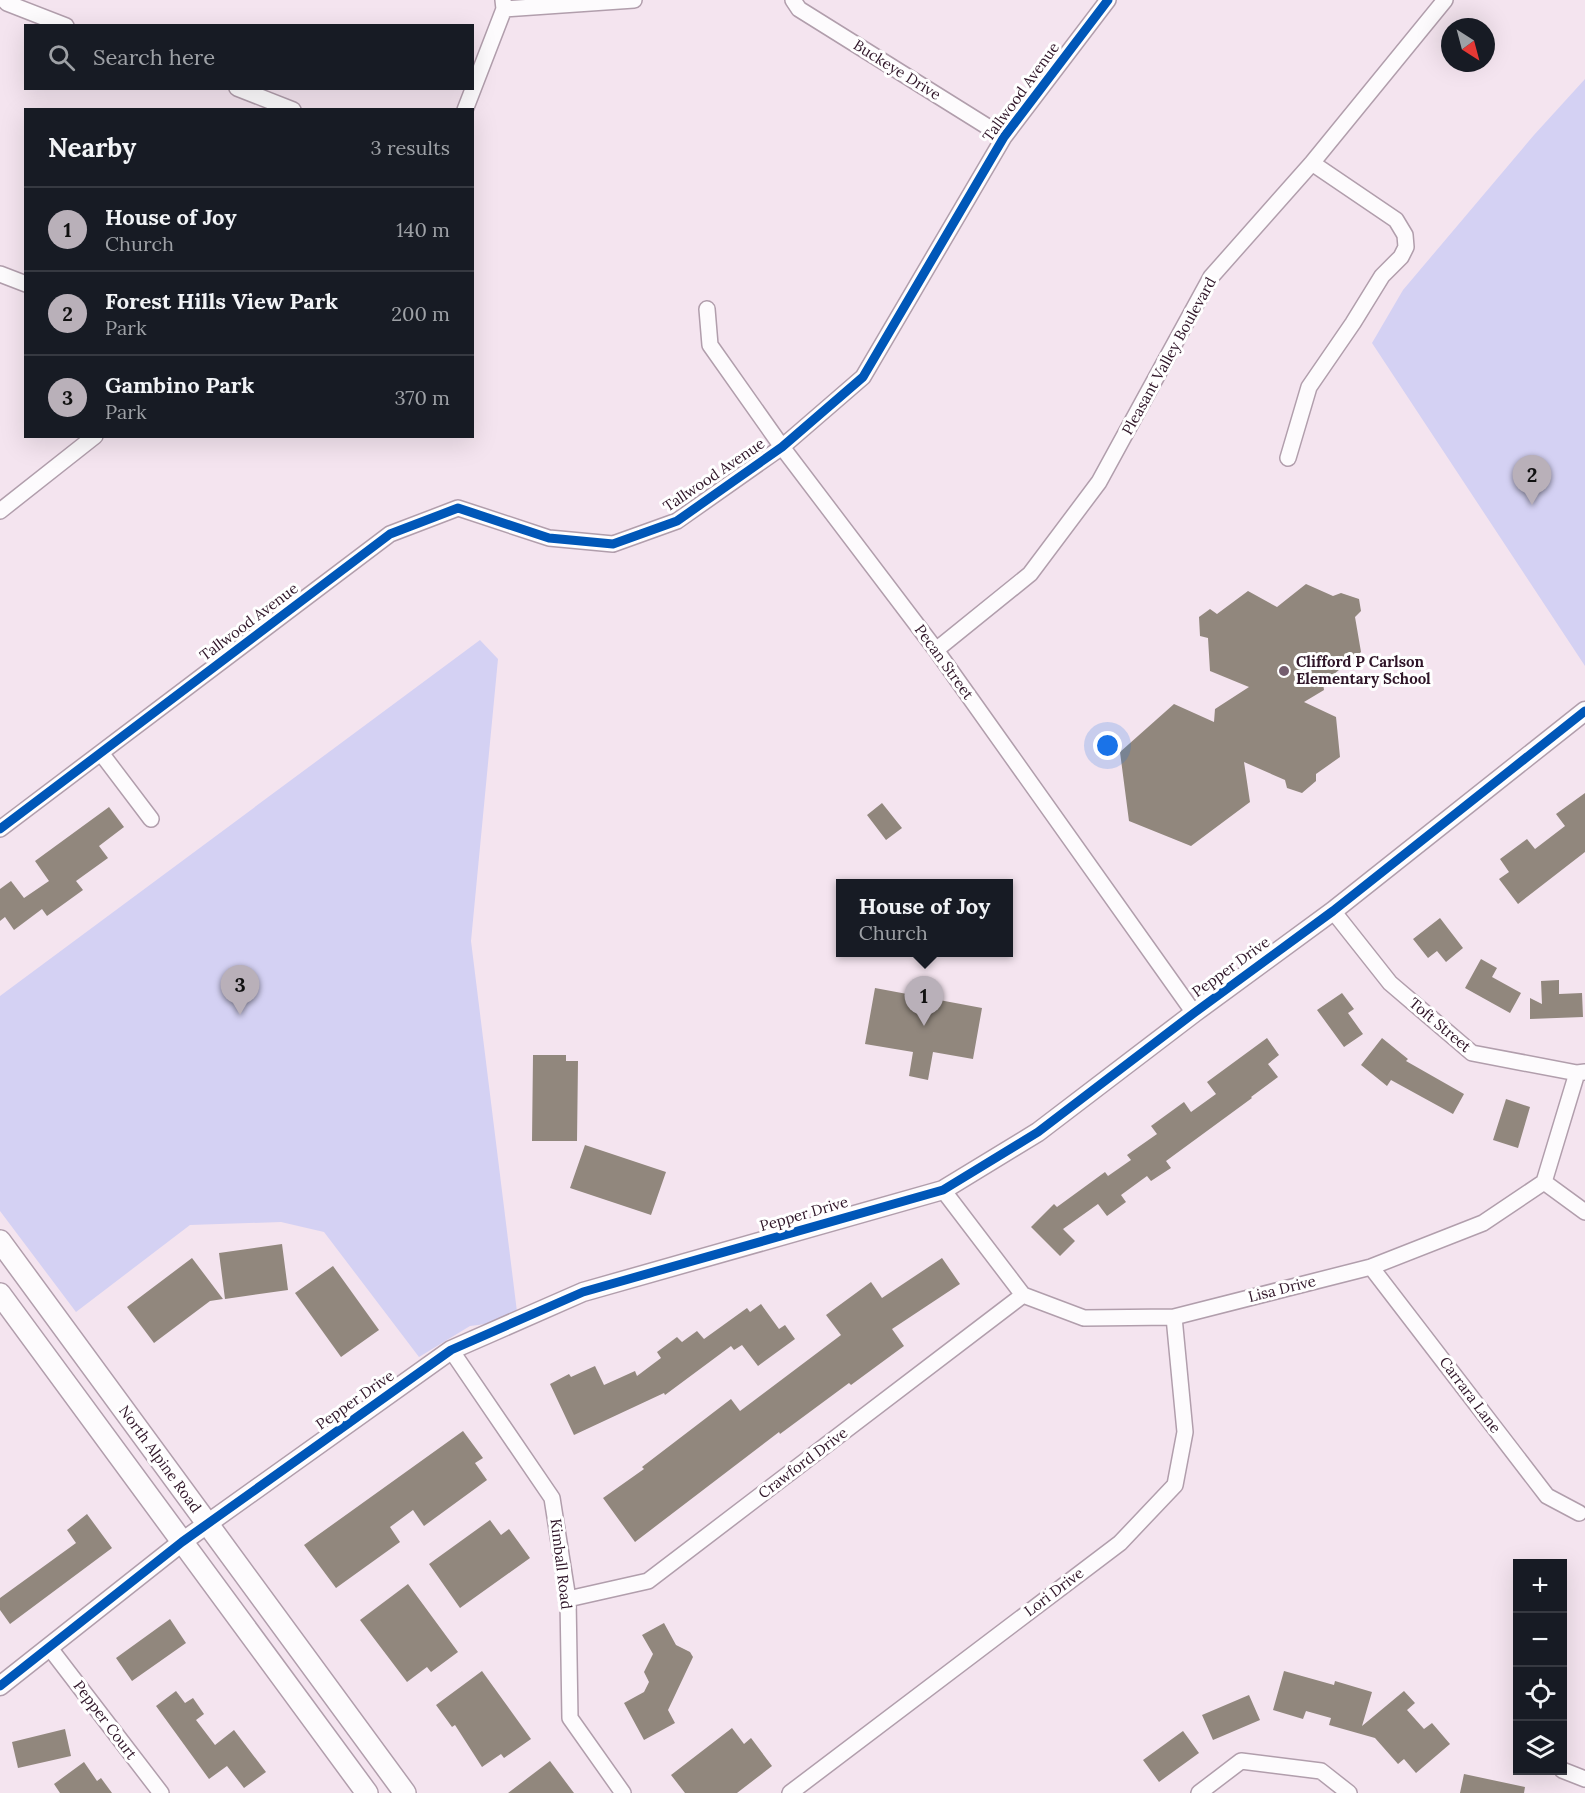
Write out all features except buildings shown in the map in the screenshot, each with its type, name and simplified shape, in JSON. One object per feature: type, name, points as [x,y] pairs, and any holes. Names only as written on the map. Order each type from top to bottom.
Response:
[{"type":"main road","name":"North Alpine Road","points":[[0,1241],[405,1793]]},
{"type":"main road","name":"North Alpine Road","points":[[0,1294],[367,1793]]},
{"type":"street","points":[[4,0],[61,24]]},
{"type":"street","points":[[474,86],[504,4],[634,0]]},
{"type":"street","name":"Buckeye Drive","points":[[793,0],[799,9],[1004,137]]},
{"type":"street","name":"Tallwood Avenue","points":[[0,829],[390,534],[458,508],[549,538],[613,544],[676,521],[782,447],[863,377],[1004,137],[1108,0]]},
{"type":"street","name":"Pleasant Valley Boulevard","points":[[936,650],[1030,574],[1100,482],[1211,277],[1312,164],[1444,0]]},
{"type":"street","points":[[242,90],[288,108]]},
{"type":"street","points":[[466,108],[472,90]]},
{"type":"street","points":[[1288,458],[1309,387],[1382,276],[1406,248],[1405,235],[1396,220],[1312,164]]},
{"type":"street","points":[[0,274],[24,283]]},
{"type":"street","name":"Pecan Street","points":[[707,309],[710,345],[782,447],[936,650],[1194,1013]]},
{"type":"street","points":[[0,511],[92,438]]},
{"type":"street","name":"Pepper Drive","points":[[0,1686],[207,1523],[451,1350],[583,1292],[943,1190],[1038,1132],[1333,911],[1585,711]]},
{"type":"street","points":[[101,753],[151,819]]},
{"type":"street","name":"Toft Street","points":[[1333,911],[1390,983],[1472,1053],[1581,1072]]},
{"type":"street","points":[[1581,1072],[1544,1182],[1585,1212]]},
{"type":"street","name":"Lisa Drive","points":[[1023,1295],[1084,1318],[1174,1317],[1371,1267],[1483,1223],[1544,1182]]},
{"type":"street","points":[[943,1190],[1023,1295]]},
{"type":"street","name":"Carrara Lane","points":[[1371,1267],[1547,1496],[1578,1513]]},
{"type":"street","name":"Crawford Drive","points":[[568,1599],[648,1581],[1023,1295]]},
{"type":"street","name":"Lori Drive","points":[[790,1793],[1120,1543],[1175,1485],[1185,1432],[1174,1317]]},
{"type":"street","name":"Kimball Road","points":[[451,1350],[552,1498],[568,1599],[570,1718],[623,1793]]},
{"type":"street","name":"Pepper Court","points":[[49,1647],[161,1793]]},
{"type":"street","points":[[1199,1793],[1241,1761],[1321,1771],[1349,1793]]},
{"type":"street","points":[[1567,1772],[1585,1779]]},
{"type":"shaded area","points":[[1585,79],[1585,666],[1372,343],[1403,290],[1534,135]]},
{"type":"shaded area","points":[[480,640],[498,659],[471,941],[518,1320],[470,1326],[419,1357],[324,1232],[281,1222],[190,1225],[76,1312],[0,1211],[0,996]]},
{"type":"cycle path","points":[[0,829],[390,534],[458,508],[549,538],[613,544],[677,521],[782,447],[863,377],[1004,137],[1108,0]]},
{"type":"cycle path","points":[[0,1686],[182,1542],[451,1350],[583,1292],[943,1190],[1038,1132],[1333,911],[1585,711]]},
{"type":"place","name":"Forest Hills View Park","points":[[1532,505]]},
{"type":"place","name":"Clifford P Carlson Elementary School","points":[[1284,671]]},
{"type":"place","name":"Gambino Park","points":[[240,1015]]},
{"type":"place","name":"House of Joy","points":[[924,1026]]}]
